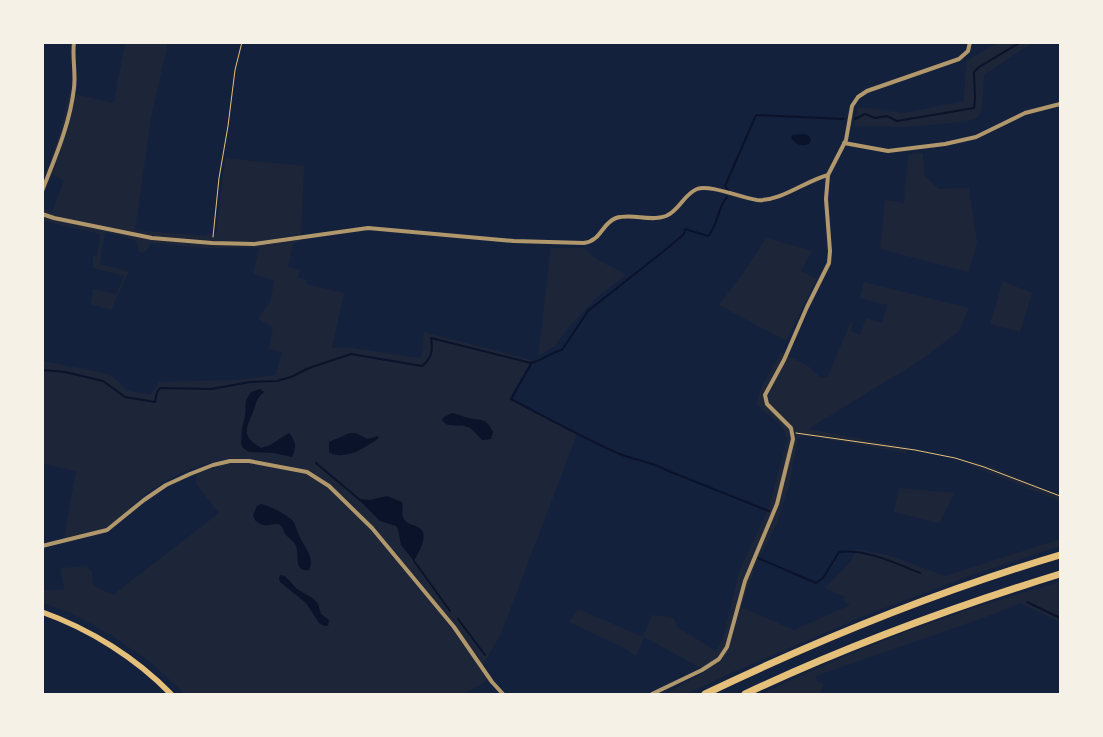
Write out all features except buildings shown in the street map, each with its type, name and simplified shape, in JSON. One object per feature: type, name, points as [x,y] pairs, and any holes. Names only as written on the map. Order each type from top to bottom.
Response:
[{"type":"highway","points":[[705,694],[780,659],[879,617],[964,586],[1060,555]]},
{"type":"highway","points":[[745,694],[828,657],[896,630],[970,602],[1060,574]]},
{"type":"main road","points":[[42,612],[74,625],[112,647],[148,673],[171,694]]},
{"type":"street","points":[[42,191],[70,112],[75,76],[74,42]]},
{"type":"street","points":[[652,694],[702,670],[719,659],[726,650],[745,581],[777,504],[793,433],[788,423],[766,404],[765,395],[786,356],[807,307],[829,263],[830,251],[826,200],[828,175],[844,143],[852,106],[860,95],[872,89],[956,61],[966,54],[970,42]]},
{"type":"street","points":[[844,143],[888,151],[938,145],[976,137],[1020,115],[1060,104]]},
{"type":"street","points":[[42,214],[152,238],[212,243],[254,244],[363,228],[381,228],[514,241],[590,242],[598,236],[609,222],[617,218],[665,217],[674,211],[690,193],[698,188],[708,188],[751,199],[764,200],[776,197],[828,175]]},
{"type":"street","points":[[42,546],[107,530],[166,485],[213,465],[230,461],[245,461],[307,472],[329,486],[372,528],[454,627],[492,682],[503,694]]},
{"type":"path","points":[[212,243],[220,169],[227,134],[235,70],[242,42]]},
{"type":"path","points":[[793,433],[915,450],[955,458],[1060,496]]},
{"type":"shaded area","points":[[125,43],[168,43],[151,118],[135,230],[205,236],[216,234],[225,158],[304,166],[301,240],[293,244],[288,267],[300,270],[298,278],[307,280],[306,284],[344,293],[332,348],[346,347],[419,358],[422,356],[424,332],[532,360],[509,399],[577,434],[501,634],[483,665],[492,678],[464,694],[185,694],[149,661],[111,635],[69,612],[43,603],[43,590],[64,590],[61,568],[86,566],[92,572],[93,585],[113,595],[219,513],[196,484],[197,474],[232,461],[233,458],[197,467],[162,483],[141,498],[118,520],[104,529],[64,538],[76,471],[43,464],[43,361],[108,374],[126,390],[150,395],[159,382],[235,380],[276,375],[282,352],[269,349],[273,327],[258,319],[271,300],[274,280],[253,274],[259,248],[203,248],[152,243],[144,253],[139,252],[136,240],[105,232],[100,264],[129,271],[111,310],[91,304],[93,289],[116,294],[124,276],[93,268],[93,256],[97,256],[100,234],[43,221],[43,208],[52,212],[64,180],[52,175],[43,197],[43,181],[62,124],[69,93],[114,103]]},
{"type":"shaded area","points":[[997,43],[1032,43],[984,75],[982,109],[978,117],[969,121],[909,127],[854,126],[858,107],[904,113],[964,101],[966,61]]},
{"type":"shaded area","points":[[792,135],[808,135],[811,139],[810,143],[799,145],[791,138]]},
{"type":"shaded area","points":[[923,153],[924,175],[939,189],[969,188],[977,242],[969,272],[880,249],[885,200],[904,203],[908,155]]},
{"type":"shaded area","points":[[766,238],[812,251],[801,271],[817,279],[786,341],[719,305],[744,272]]},
{"type":"shaded area","points":[[551,248],[585,248],[593,257],[626,275],[598,296],[567,329],[555,346],[538,356]]},
{"type":"shaded area","points":[[1003,281],[1032,293],[1020,332],[990,324]]},
{"type":"shaded area","points":[[864,282],[969,308],[959,331],[921,360],[808,429],[908,447],[906,453],[801,436],[798,440],[788,489],[777,523],[758,560],[741,607],[794,630],[850,605],[843,601],[845,597],[825,588],[851,561],[856,549],[888,555],[945,576],[1060,539],[1060,546],[969,576],[869,614],[687,694],[663,694],[706,671],[644,637],[636,656],[624,648],[569,622],[578,609],[643,637],[652,615],[674,618],[677,627],[716,651],[723,639],[739,572],[769,507],[787,440],[779,424],[756,404],[761,388],[781,352],[808,366],[821,378],[828,376],[851,321],[853,322],[851,331],[860,335],[866,318],[882,323],[887,305],[860,298]]},
{"type":"shaded area","points":[[260,389],[264,392],[258,399],[248,423],[248,436],[250,440],[261,448],[270,445],[289,433],[295,444],[292,457],[274,453],[249,452],[242,447],[242,428],[246,400],[251,392]]},
{"type":"shaded area","points":[[452,413],[485,421],[493,432],[491,439],[482,440],[466,426],[448,425],[442,420]]},
{"type":"shaded area","points":[[350,433],[355,433],[368,439],[378,436],[379,438],[361,449],[348,454],[335,455],[329,452],[329,442]]},
{"type":"shaded area","points":[[971,461],[992,467],[1060,495],[1060,501],[969,465]]},
{"type":"shaded area","points":[[899,488],[955,493],[939,523],[894,512]]},
{"type":"shaded area","points":[[387,496],[402,502],[402,515],[405,521],[421,529],[423,533],[423,542],[414,561],[401,545],[396,526],[380,521],[360,501],[361,499],[370,500]]},
{"type":"shaded area","points":[[261,504],[269,506],[293,521],[310,555],[311,565],[309,570],[300,568],[297,548],[281,526],[277,524],[263,525],[255,520],[253,515],[257,506]]},
{"type":"shaded area","points":[[280,575],[285,576],[297,589],[314,599],[318,604],[321,614],[329,620],[328,626],[319,623],[306,603],[280,582]]},
{"type":"shaded area","points":[[1060,582],[1060,622],[1020,603],[997,613],[816,676],[817,681],[824,684],[819,694],[761,694],[834,661],[908,631]]},
{"type":"waterway","points":[[855,119],[865,114],[875,118],[887,116],[897,121],[974,108],[974,72],[979,67],[1021,42]]},
{"type":"waterway","points":[[729,191],[725,186],[756,115],[844,119]]},
{"type":"waterway","points":[[42,370],[65,372],[103,381],[125,397],[155,402],[160,388],[211,389],[250,382],[277,381],[351,354],[422,366],[431,354],[431,338],[531,363],[535,362],[562,350],[588,311],[670,246],[684,234],[685,229],[708,236],[727,197]]},
{"type":"waterway","points":[[531,364],[511,399],[615,452],[654,465],[769,511]]},
{"type":"waterway","points":[[316,463],[360,500]]},
{"type":"waterway","points":[[758,558],[816,583],[823,578],[839,552],[870,555],[920,573]]},
{"type":"waterway","points":[[414,561],[450,611]]},
{"type":"waterway","points":[[1027,602],[1060,618]]},
{"type":"waterway","points":[[458,619],[485,655]]}]
